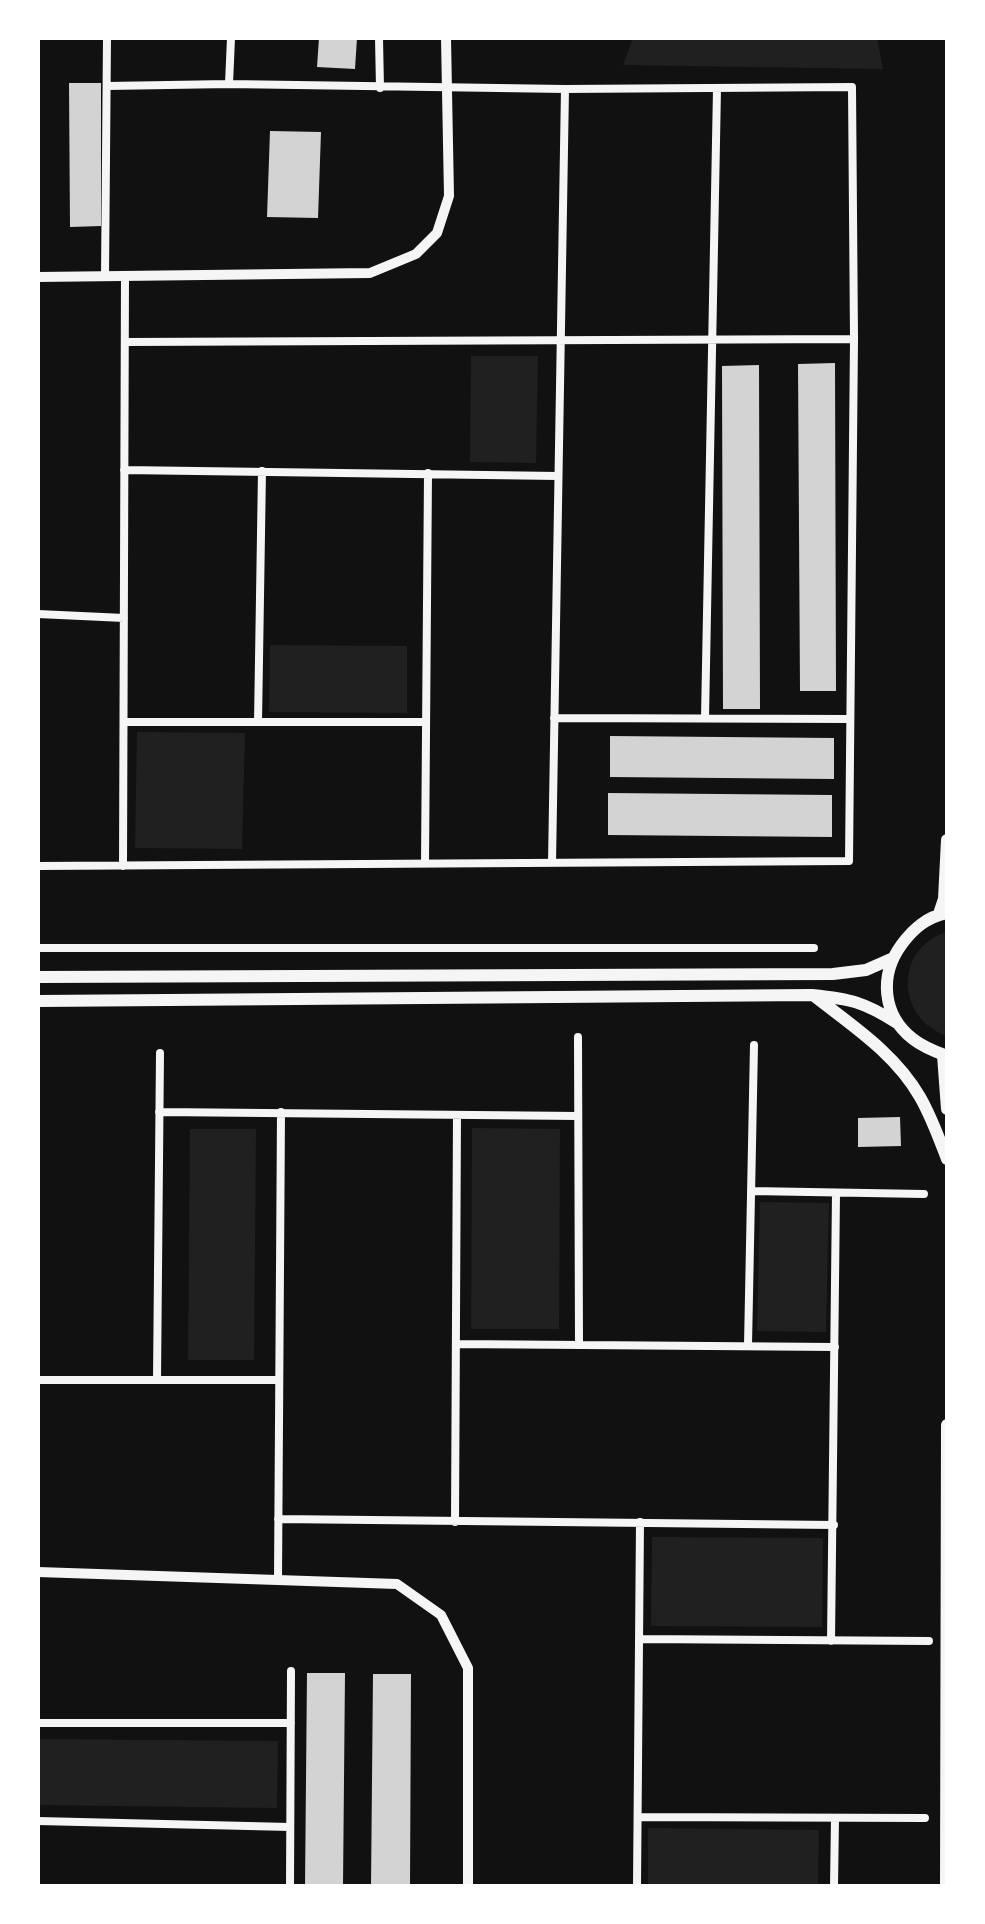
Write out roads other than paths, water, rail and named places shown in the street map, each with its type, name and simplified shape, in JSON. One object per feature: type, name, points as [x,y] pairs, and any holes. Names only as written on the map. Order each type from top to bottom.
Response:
[{"type":"main road","points":[[897,1023],[888,1005],[886,991],[891,959],[910,933],[927,919],[943,914],[947,840]]},
{"type":"main road","points":[[38,977],[833,974],[866,970],[891,959]]},
{"type":"main road","points":[[812,995],[857,1028],[900,1068],[919,1095],[947,1159]]},
{"type":"main road","points":[[38,1001],[812,995],[850,999],[870,1005],[897,1023],[913,1039],[945,1056],[947,1109]]},
{"type":"main road","points":[[946,1886],[947,1425]]},
{"type":"street","points":[[105,276],[107,38]]},
{"type":"street","points":[[229,84],[231,38]]},
{"type":"street","points":[[379,38],[380,88]]},
{"type":"street","points":[[38,277],[370,273],[416,254],[437,233],[449,196],[446,38]]},
{"type":"street","points":[[38,866],[849,861],[854,339],[852,87],[107,86]]},
{"type":"street","points":[[552,863],[565,89]]},
{"type":"street","points":[[705,718],[717,89]]},
{"type":"street","points":[[123,866],[125,276]]},
{"type":"street","points":[[125,342],[854,339]]},
{"type":"street","points":[[124,470],[558,476]]},
{"type":"street","points":[[258,722],[262,471]]},
{"type":"street","points":[[425,863],[428,473]]},
{"type":"street","points":[[38,614],[124,618]]},
{"type":"street","points":[[554,718],[850,719]]},
{"type":"street","points":[[124,722],[426,722]]},
{"type":"street","points":[[38,948],[814,948]]},
{"type":"street","points":[[578,1037],[579,1344]]},
{"type":"street","points":[[748,1345],[754,1045]]},
{"type":"street","points":[[157,1380],[160,1053]]},
{"type":"street","points":[[159,1112],[578,1116]]},
{"type":"street","points":[[278,1579],[281,1112]]},
{"type":"street","points":[[455,1522],[457,1115]]},
{"type":"street","points":[[751,1191],[924,1194]]},
{"type":"street","points":[[831,1641],[836,1193]]},
{"type":"street","points":[[456,1344],[835,1347]]},
{"type":"street","points":[[38,1380],[279,1380]]},
{"type":"street","points":[[278,1519],[834,1525]]},
{"type":"street","points":[[637,1886],[640,1522]]},
{"type":"street","points":[[38,1572],[397,1584],[441,1615],[468,1668],[468,1886]]},
{"type":"street","points":[[639,1639],[929,1641]]},
{"type":"street","points":[[290,1886],[291,1671]]},
{"type":"street","points":[[38,1723],[291,1723]]},
{"type":"street","points":[[638,1817],[925,1818]]},
{"type":"street","points":[[834,1886],[835,1818]]},
{"type":"street","points":[[38,1821],[290,1827]]}]
